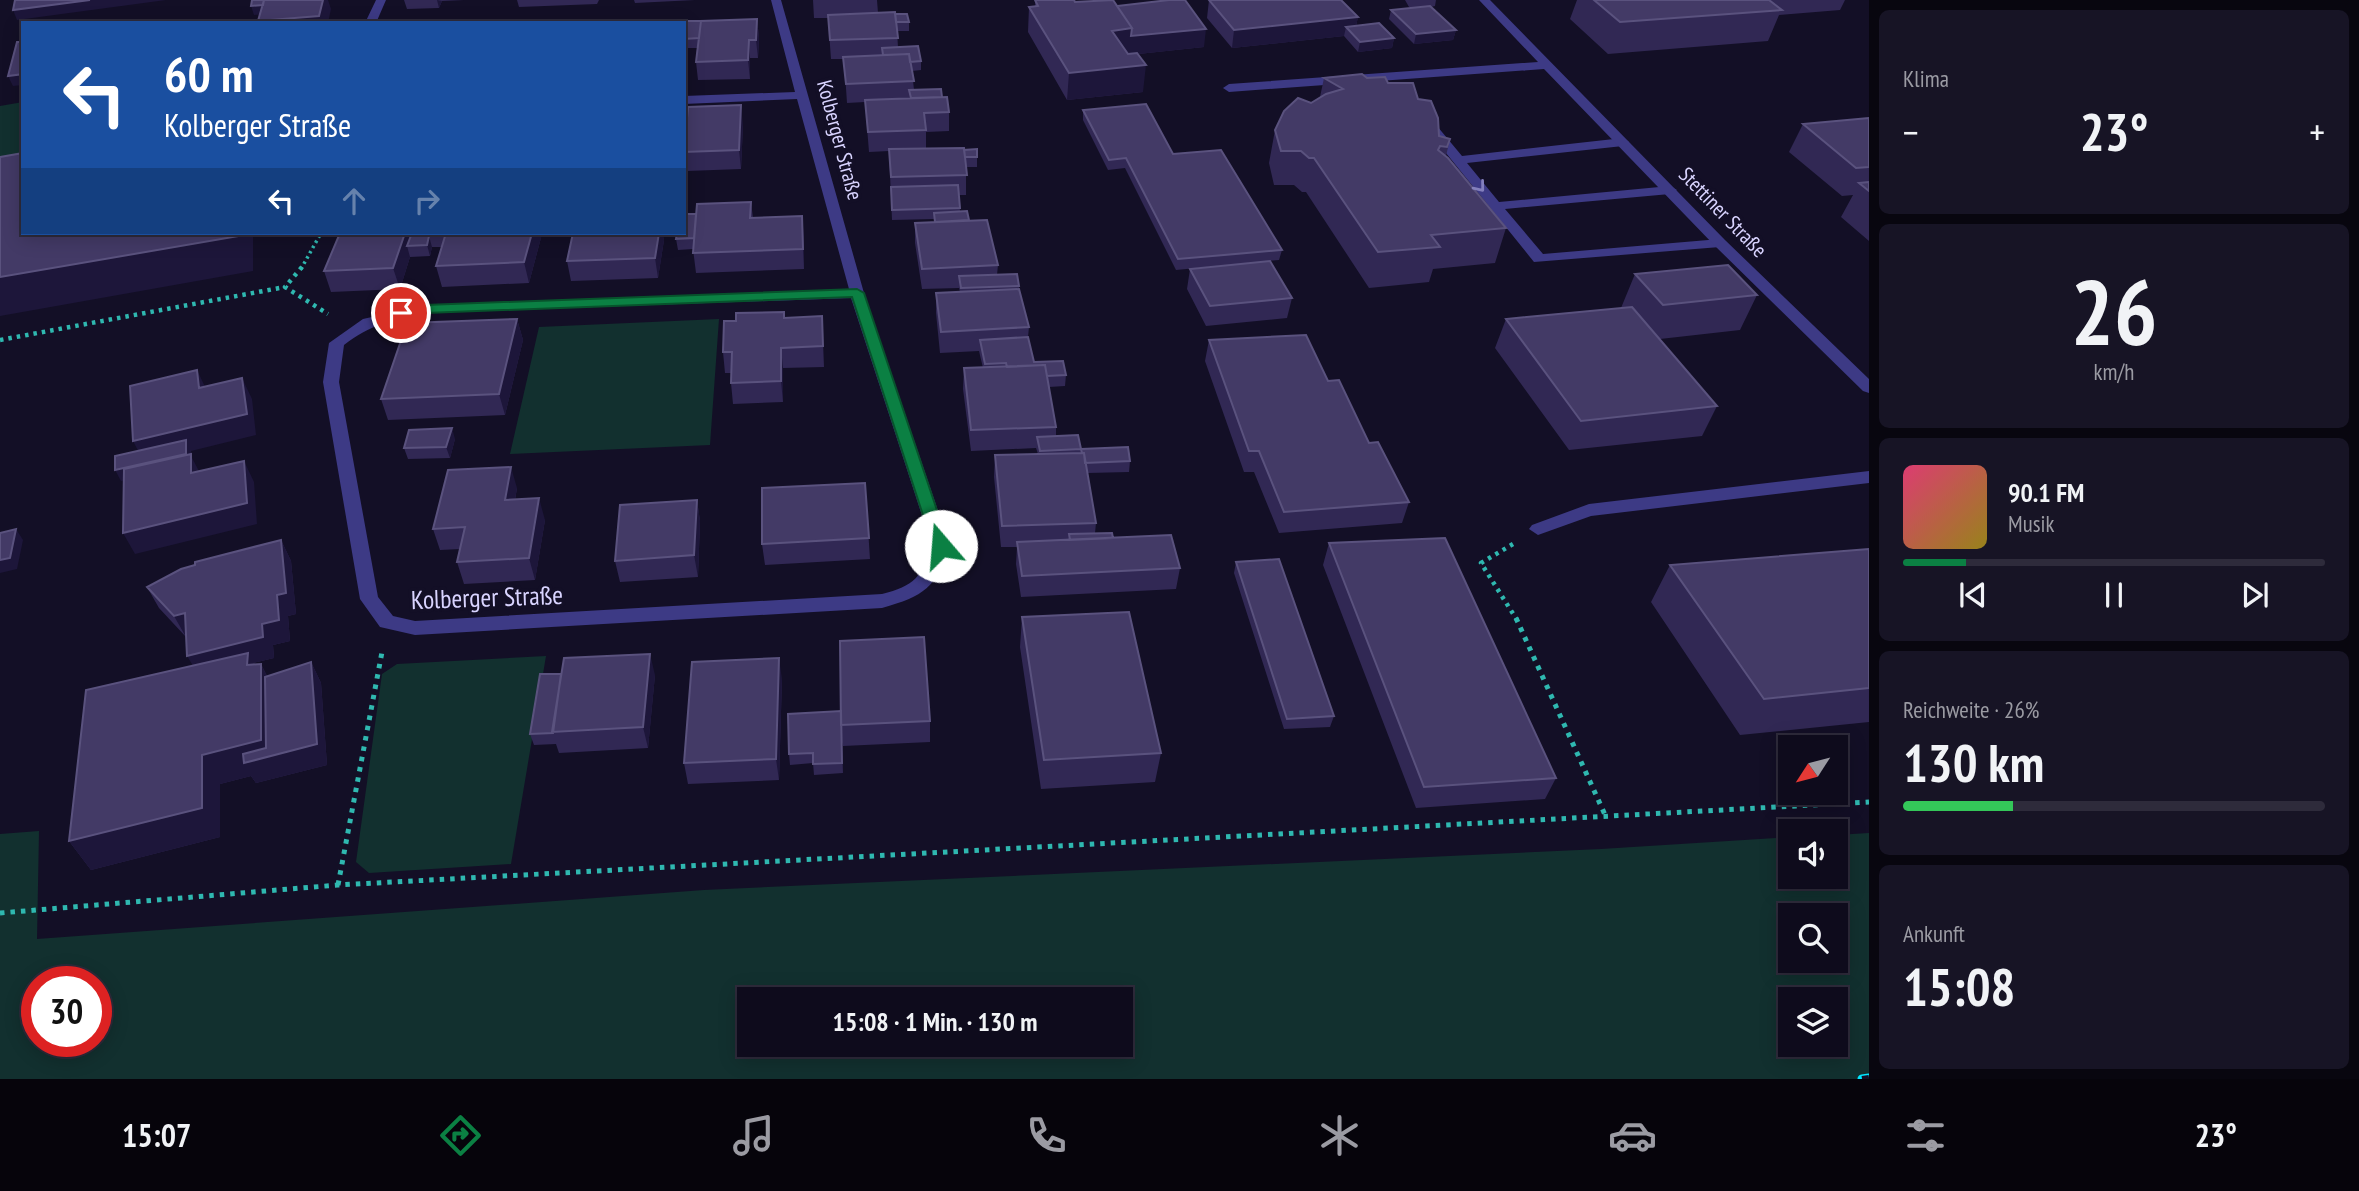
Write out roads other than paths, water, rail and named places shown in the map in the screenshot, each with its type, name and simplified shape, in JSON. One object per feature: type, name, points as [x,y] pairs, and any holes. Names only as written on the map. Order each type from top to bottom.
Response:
[{"type":"street","points":[[371,21],[381,0]]},
{"type":"street","name":"Kolberger Straße","points":[[776,0],[857,293],[941,546],[932,577],[909,594],[882,601],[429,628],[387,622],[369,599],[331,382],[337,343],[353,329],[378,317],[425,309],[857,293]]},
{"type":"street","name":"Stettiner Straße","points":[[1484,0],[1720,243],[1869,388]]},
{"type":"street","points":[[1229,89],[1395,82],[1549,65]]},
{"type":"street","points":[[686,100],[804,96]]},
{"type":"street","points":[[1425,118],[1539,259],[1720,243]]},
{"type":"street","points":[[1458,160],[1623,142]]},
{"type":"street","points":[[1496,206],[1670,190]]},
{"type":"street","points":[[1538,529],[1589,510],[1869,477]]},
{"type":"railway","points":[[1862,1079],[1869,1078]]}]
